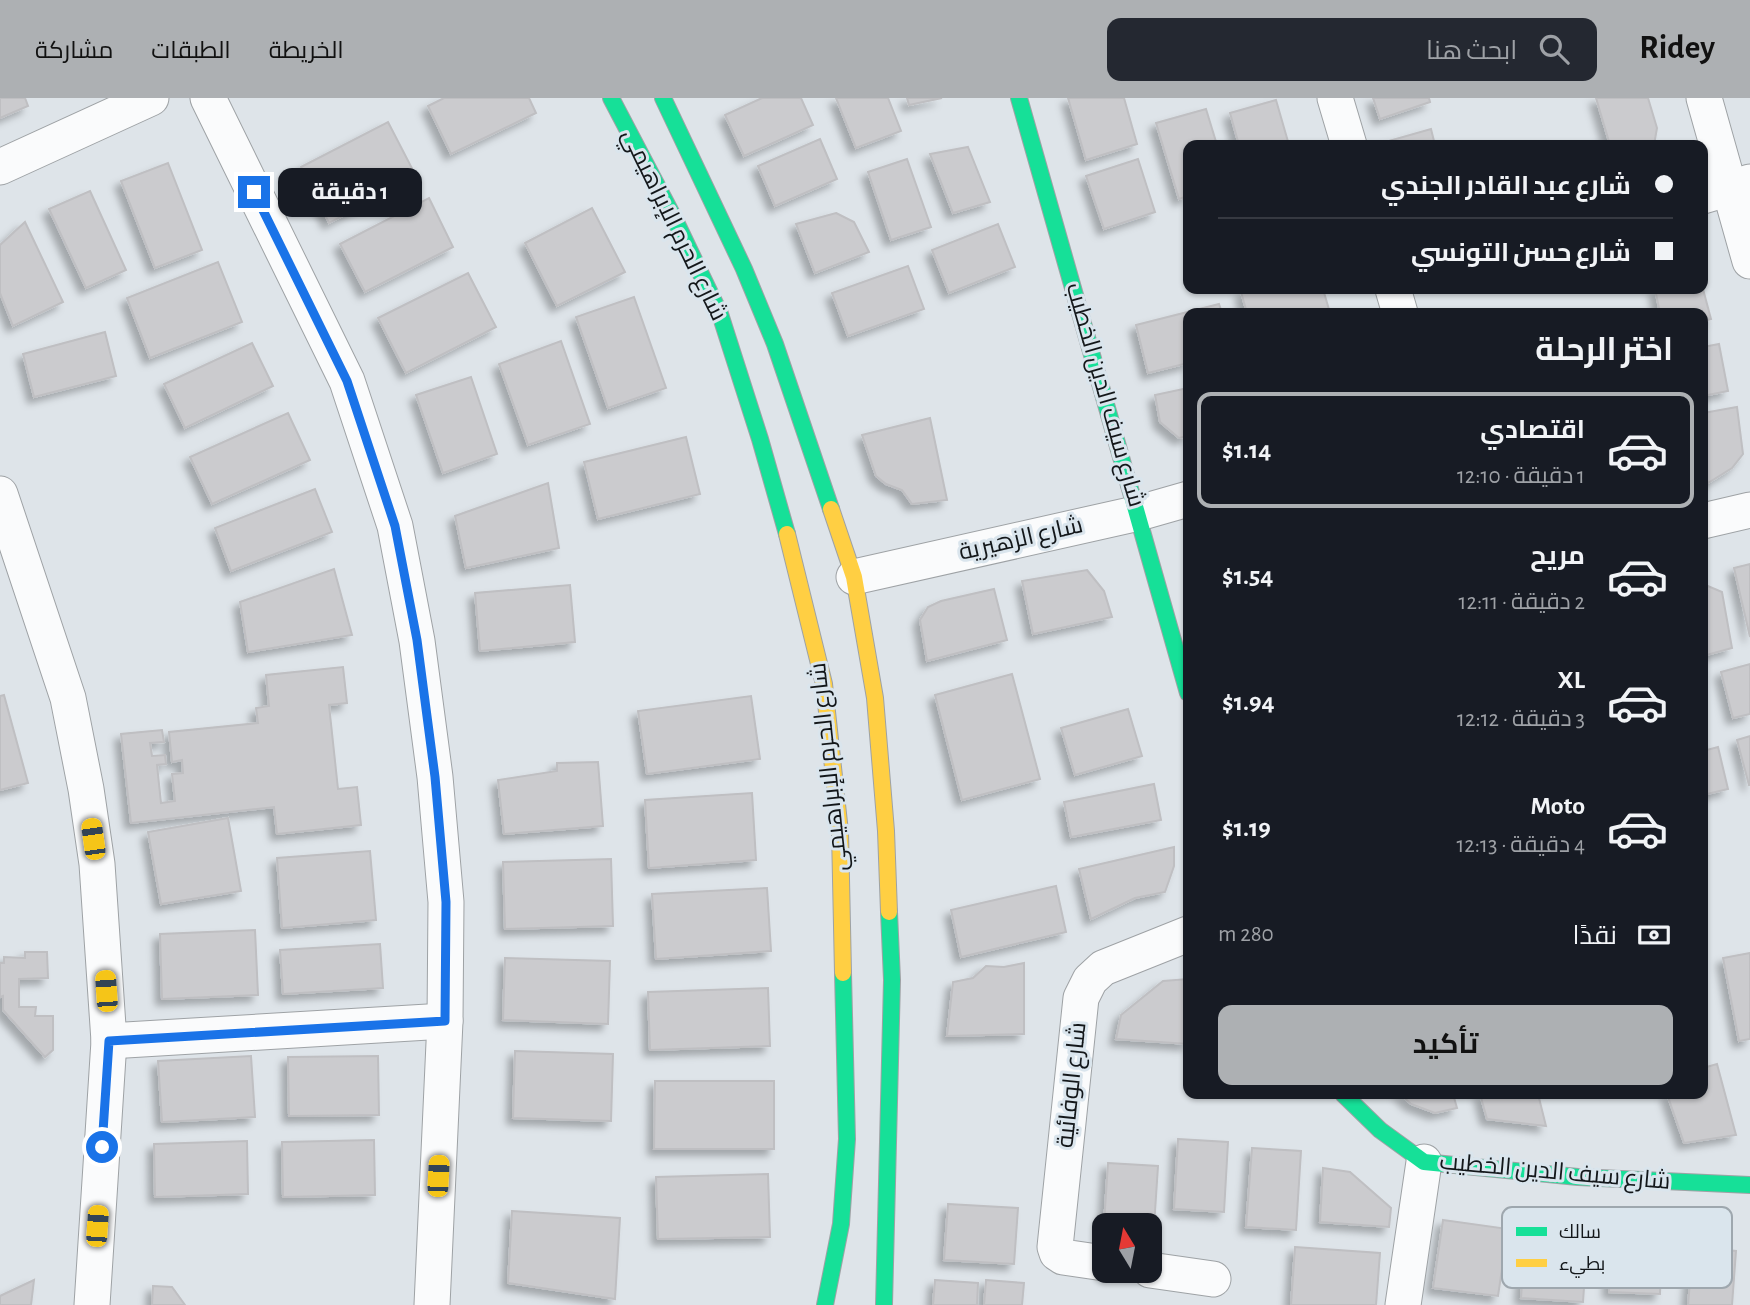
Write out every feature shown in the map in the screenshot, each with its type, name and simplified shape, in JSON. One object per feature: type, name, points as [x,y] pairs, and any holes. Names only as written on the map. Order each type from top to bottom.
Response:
[{"type":"street","points":[[0,167],[151,98]]},
{"type":"street","points":[[208,98],[347,381],[395,526],[417,640],[435,777],[446,902],[445,1021],[432,1305]]},
{"type":"street","name":"شارع الحرم الإبراهيمي","points":[[611,98],[675,220],[720,314],[760,439],[800,581],[824,684],[840,832],[847,1139],[841,1224],[825,1305]]},
{"type":"street","name":"شارع الحرم الإبراهيمي","points":[[663,98],[744,269],[775,344],[853,578],[875,698],[886,831],[892,980],[884,1305]]},
{"type":"street","name":"شارع سيف الدين الخطيب","points":[[1019,98],[1183,675]]},
{"type":"street","points":[[1335,98],[1348,140]]},
{"type":"street","points":[[1704,98],[1750,261]]},
{"type":"street","points":[[0,494],[6,536],[68,698],[97,864],[109,1041],[92,1305]]},
{"type":"street","name":"شارع الزهيرية","points":[[853,578],[1139,513],[1183,500]]},
{"type":"street","points":[[1708,520],[1750,510]]},
{"type":"street","name":"شارع الوفائية","points":[[1092,1261],[1063,1257],[1057,1253],[1055,1247],[1080,998],[1090,980],[1103,968],[1183,936]]},
{"type":"street","points":[[109,1041],[445,1021]]},
{"type":"street","name":"شارع سيف الدين الخطيب","points":[[1348,1099],[1380,1130],[1424,1161],[1578,1177],[1750,1185]]},
{"type":"street","points":[[1403,1305],[1424,1161]]},
{"type":"street","points":[[1162,1272],[1213,1279]]},
{"type":"building","points":[[0,98],[25,98],[28,106],[0,118]]},
{"type":"building","points":[[444,98],[529,98],[536,113],[451,154],[428,106]]},
{"type":"building","points":[[762,98],[801,98],[813,125],[744,156],[725,115]]},
{"type":"building","points":[[836,98],[888,98],[901,131],[856,148]]},
{"type":"building","points":[[907,98],[942,98],[909,105]]},
{"type":"building","points":[[1068,98],[1124,98],[1137,144],[1086,160]]},
{"type":"building","points":[[1373,98],[1429,98],[1430,102],[1380,119]]},
{"type":"building","points":[[1596,98],[1648,98],[1657,128],[1655,140],[1609,140]]},
{"type":"building","points":[[1276,100],[1288,140],[1238,140],[1230,113]]},
{"type":"building","points":[[1206,109],[1215,140],[1183,140],[1183,198],[1179,199],[1156,123]]},
{"type":"building","points":[[388,122],[417,178],[329,223],[301,167]]},
{"type":"building","points":[[1431,129],[1434,140],[1392,140]]},
{"type":"building","points":[[820,139],[837,179],[775,206],[758,166]]},
{"type":"building","points":[[968,147],[990,202],[953,213],[930,154]]},
{"type":"building","points":[[907,159],[931,227],[891,240],[868,172]]},
{"type":"building","points":[[1138,159],[1155,212],[1104,229],[1086,176]]},
{"type":"building","points":[[168,163],[202,250],[155,268],[121,181]]},
{"type":"building","points":[[90,191],[126,270],[86,288],[49,209]]},
{"type":"building","points":[[429,198],[453,247],[365,292],[340,244]]},
{"type":"building","points":[[592,208],[625,272],[557,306],[525,243]]},
{"type":"building","points":[[836,213],[854,222],[869,252],[815,273],[796,224]]},
{"type":"building","points":[[25,222],[63,302],[13,326],[0,293],[0,245]]},
{"type":"building","points":[[998,224],[1015,267],[949,293],[932,250]]},
{"type":"building","points":[[218,262],[242,322],[150,358],[127,298]]},
{"type":"building","points":[[908,266],[924,309],[848,336],[832,293]]},
{"type":"building","points":[[468,273],[496,327],[406,373],[378,318]]},
{"type":"building","points":[[1242,294],[1324,294],[1329,308],[1246,308]]},
{"type":"building","points":[[1656,294],[1704,294],[1711,319],[1708,320],[1708,308],[1659,308]]},
{"type":"building","points":[[634,297],[666,388],[608,408],[576,317]]},
{"type":"building","points":[[1219,304],[1220,308],[1203,308]]},
{"type":"building","points":[[1183,313],[1183,364],[1148,373],[1136,325]]},
{"type":"building","points":[[105,332],[116,376],[34,397],[23,354]]},
{"type":"building","points":[[561,341],[590,424],[528,445],[499,364]]},
{"type":"building","points":[[252,343],[273,386],[185,428],[164,384]]},
{"type":"building","points":[[1719,344],[1728,391],[1708,395],[1708,346]]},
{"type":"building","points":[[471,377],[497,454],[443,473],[416,395]]},
{"type":"building","points":[[1183,389],[1183,437],[1179,438],[1160,422],[1155,395]]},
{"type":"building","points":[[1737,407],[1743,454],[1732,468],[1708,483],[1708,412]]},
{"type":"building","points":[[288,413],[310,460],[212,504],[190,457]]},
{"type":"building","points":[[930,418],[947,500],[912,504],[902,490],[886,484],[876,476],[862,435]]},
{"type":"building","points":[[686,437],[700,494],[598,519],[584,462]]},
{"type":"building","points":[[548,483],[559,548],[466,568],[455,516]]},
{"type":"building","points":[[315,489],[332,532],[231,571],[215,528]]},
{"type":"building","points":[[1750,564],[1750,637],[1734,568]]},
{"type":"building","points":[[334,569],[352,635],[248,652],[240,602]]},
{"type":"building","points":[[1087,570],[1104,591],[1112,617],[1033,634],[1022,581]]},
{"type":"building","points":[[570,585],[575,642],[480,651],[475,593]]},
{"type":"building","points":[[1708,586],[1722,592],[1732,648],[1708,655]]},
{"type":"building","points":[[994,589],[1007,640],[927,661],[920,620],[928,607],[941,601]]},
{"type":"building","points":[[1750,664],[1750,714],[1733,718],[1721,672]]},
{"type":"building","points":[[343,667],[347,703],[329,705],[338,789],[357,787],[361,825],[277,834],[274,807],[131,823],[121,734],[162,730],[164,742],[150,743],[152,756],[165,755],[166,764],[157,765],[161,803],[175,801],[172,774],[183,773],[182,760],[172,762],[169,732],[258,723],[256,708],[269,706],[266,675]]},
{"type":"building","points":[[1012,674],[1040,779],[962,800],[935,695]]},
{"type":"building","points":[[4,695],[28,783],[0,790],[0,696]]},
{"type":"building","points":[[751,696],[760,759],[647,774],[638,711]]},
{"type":"building","points":[[1128,709],[1142,756],[1075,775],[1061,728]]},
{"type":"building","points":[[1750,736],[1750,785],[1749,785],[1737,740]]},
{"type":"building","points":[[1718,747],[1728,789],[1708,794],[1708,750]]},
{"type":"building","points":[[598,762],[603,826],[504,834],[498,780],[557,771],[557,763]]},
{"type":"building","points":[[1154,784],[1161,820],[1071,837],[1064,802]]},
{"type":"building","points":[[752,793],[756,860],[649,868],[645,800]]},
{"type":"building","points":[[228,818],[241,891],[161,904],[148,832]]},
{"type":"building","points":[[1174,847],[1174,866],[1165,892],[1135,898],[1091,919],[1079,869]]},
{"type":"building","points":[[370,851],[376,920],[282,928],[277,858]]},
{"type":"building","points":[[611,859],[613,926],[505,929],[503,862]]},
{"type":"building","points":[[1056,886],[1066,932],[961,957],[951,910]]},
{"type":"building","points":[[767,888],[771,951],[656,959],[652,894]]},
{"type":"building","points":[[255,930],[258,995],[162,999],[160,934]]},
{"type":"building","points":[[380,944],[383,988],[283,994],[280,950]]},
{"type":"building","points":[[25,952],[47,952],[48,978],[19,979],[19,1007],[36,1007],[35,1016],[53,1016],[53,1050],[45,1057],[3,1010],[3,996],[0,997],[0,963],[4,963],[4,957],[25,958]]},
{"type":"building","points":[[1750,953],[1750,1039],[1739,1041],[1723,958]]},
{"type":"building","points":[[505,958],[610,961],[608,1024],[503,1020]]},
{"type":"building","points":[[1024,963],[1024,1034],[947,1036],[953,982],[973,978],[986,966],[1004,967]]},
{"type":"building","points":[[1183,979],[1183,1044],[1116,1039],[1121,1015],[1163,981]]},
{"type":"building","points":[[768,988],[770,1046],[650,1050],[648,992]]},
{"type":"building","points":[[515,1051],[613,1054],[611,1121],[513,1118]]},
{"type":"building","points":[[251,1056],[255,1117],[162,1122],[158,1061]]},
{"type":"building","points":[[378,1056],[379,1115],[289,1116],[288,1057]]},
{"type":"building","points":[[1717,1064],[1736,1135],[1684,1143],[1669,1099],[1708,1099],[1708,1067]]},
{"type":"building","points":[[655,1081],[774,1081],[774,1149],[654,1149]]},
{"type":"building","points":[[1406,1099],[1454,1099],[1457,1108],[1435,1113],[1411,1104]]},
{"type":"building","points":[[1481,1099],[1539,1099],[1546,1126],[1487,1119]]},
{"type":"building","points":[[1178,1139],[1228,1142],[1224,1212],[1174,1209]]},
{"type":"building","points":[[374,1140],[375,1195],[283,1197],[282,1142]]},
{"type":"building","points":[[247,1141],[248,1194],[155,1197],[154,1144]]},
{"type":"building","points":[[1252,1148],[1301,1151],[1296,1230],[1246,1227]]},
{"type":"building","points":[[1108,1163],[1158,1166],[1155,1213],[1105,1213]]},
{"type":"building","points":[[1323,1168],[1350,1172],[1391,1208],[1389,1227],[1320,1222]]},
{"type":"building","points":[[768,1174],[770,1237],[658,1239],[656,1177]]},
{"type":"building","points":[[948,1204],[1018,1208],[1014,1264],[944,1260]]},
{"type":"building","points":[[512,1211],[620,1218],[615,1299],[508,1283]]},
{"type":"building","points":[[1443,1220],[1502,1228],[1502,1269],[1498,1296],[1433,1288]]},
{"type":"building","points":[[1295,1247],[1380,1253],[1376,1305],[1291,1305]]},
{"type":"building","points":[[1732,1251],[1736,1251],[1732,1305],[1688,1305],[1689,1288],[1732,1288]]},
{"type":"building","points":[[34,1280],[31,1305],[0,1305],[0,1296]]},
{"type":"building","points":[[935,1280],[978,1283],[977,1305],[933,1305]]},
{"type":"building","points":[[986,1280],[1024,1283],[1022,1305],[984,1305]]},
{"type":"building","points":[[153,1286],[172,1287],[185,1305],[152,1305]]},
{"type":"building","points":[[1522,1288],[1584,1288],[1583,1302],[1521,1298]]},
{"type":"building","points":[[1609,1288],[1660,1288],[1660,1294],[1609,1292]]},
{"type":"traffic: fast","points":[[611,98],[675,220],[720,314],[787,534]]},
{"type":"traffic: fast","points":[[663,98],[744,269],[775,344],[831,509]]},
{"type":"traffic: fast","points":[[1019,98],[1183,675]]},
{"type":"traffic: fast","points":[[884,1305],[892,980],[889,912]]},
{"type":"traffic: fast","points":[[825,1305],[841,1224],[847,1139],[843,973]]},
{"type":"traffic: fast","points":[[1348,1099],[1380,1130],[1424,1162],[1578,1177],[1750,1185]]},
{"type":"traffic: slow","points":[[831,509],[854,577],[875,698],[886,831],[889,912]]},
{"type":"traffic: slow","points":[[787,534],[824,684],[840,832],[843,973]]},
{"type":"route","points":[[102,1147],[109,1041],[445,1021],[446,902],[435,777],[417,640],[395,526],[347,381],[254,192]]}]
